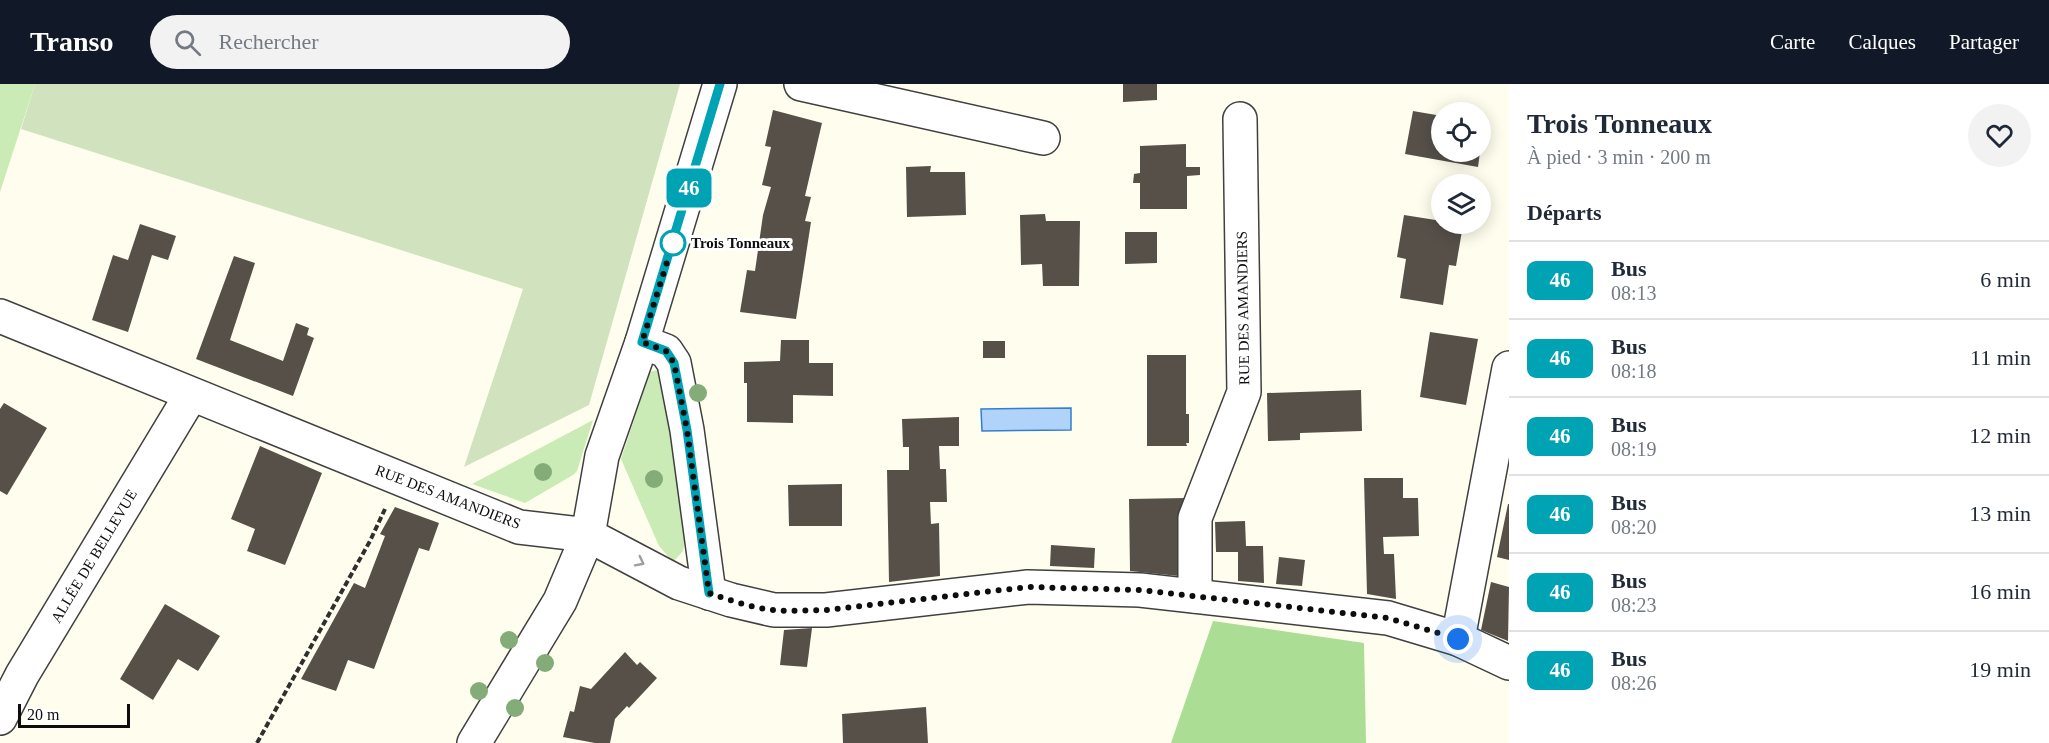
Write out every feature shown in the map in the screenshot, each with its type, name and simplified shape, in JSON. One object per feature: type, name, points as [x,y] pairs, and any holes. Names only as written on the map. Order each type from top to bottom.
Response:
[{"type":"street","points":[[474,743],[560,601],[588,535],[602,456],[642,342],[720,84]]},
{"type":"street","points":[[801,84],[1043,138]]},
{"type":"street","name":"RUE DES AMANDIERS","points":[[1195,596],[1195,518],[1244,392],[1240,119]]},
{"type":"street","name":"RUE DES AMANDIERS","points":[[0,316],[519,527],[588,535],[679,583],[731,600],[774,610],[826,610],[1028,587],[1140,590],[1388,618],[1458,639],[1509,663]]},
{"type":"street","points":[[642,342],[666,351],[674,363],[687,430],[709,593]]},
{"type":"street","points":[[1458,639],[1509,368]]},
{"type":"street","name":"ALLÉE DE BELLEVUE","points":[[0,718],[22,675],[191,395]]},
{"type":"path","points":[[257,743],[370,541],[400,479]]},
{"type":"green space","points":[[0,84],[35,84],[0,192]]},
{"type":"green space","points":[[35,84],[680,84],[589,405],[464,467],[523,289],[21,129]]},
{"type":"green space","points":[[666,370],[686,536],[683,551],[673,562],[659,546],[621,459],[650,372]]},
{"type":"green space","points":[[593,420],[577,471],[525,503],[472,484]]},
{"type":"green space","points":[[1213,621],[1364,643],[1366,743],[1171,743]]},
{"type":"water","points":[[1071,408],[1071,430],[982,431],[981,409]]},
{"type":"building","points":[[1123,84],[1157,84],[1157,100],[1123,102]]},
{"type":"building","points":[[773,110],[822,123],[805,196],[811,197],[805,221],[811,222],[796,319],[740,312],[747,270],[755,271],[763,215],[771,187],[762,185],[771,147],[765,146]]},
{"type":"building","points":[[1413,111],[1431,114],[1431,159],[1405,154]]},
{"type":"building","points":[[1186,144],[1186,167],[1200,167],[1200,175],[1187,176],[1187,209],[1140,209],[1140,183],[1133,183],[1134,174],[1140,173],[1140,146]]},
{"type":"building","points":[[1450,162],[1479,162],[1478,167]]},
{"type":"building","points":[[931,166],[930,172],[965,172],[966,215],[907,217],[906,167]]},
{"type":"building","points":[[1045,214],[1046,221],[1080,221],[1079,286],[1043,286],[1042,264],[1021,265],[1020,215]]},
{"type":"building","points":[[1404,215],[1431,219],[1431,234],[1461,234],[1456,266],[1449,265],[1443,305],[1400,298],[1406,259],[1397,257]]},
{"type":"building","points":[[140,224],[176,236],[168,260],[152,255],[128,332],[92,320],[113,255],[128,260]]},
{"type":"building","points":[[1125,232],[1157,232],[1157,263],[1125,264]]},
{"type":"building","points":[[234,256],[255,263],[230,340],[283,361],[296,323],[309,328],[307,335],[314,338],[293,396],[196,359]]},
{"type":"building","points":[[1430,332],[1478,339],[1466,405],[1420,397]]},
{"type":"building","points":[[781,340],[809,340],[809,363],[833,363],[833,396],[793,395],[793,423],[747,422],[747,383],[744,383],[744,362],[780,361]]},
{"type":"building","points":[[983,341],[1005,341],[1005,358],[983,358]]},
{"type":"building","points":[[1147,355],[1186,355],[1186,414],[1189,414],[1189,443],[1186,443],[1187,446],[1147,446]]},
{"type":"building","points":[[1361,390],[1362,431],[1300,433],[1300,440],[1268,441],[1267,393]]},
{"type":"building","points":[[4,403],[47,428],[7,495],[0,491],[0,409]]},
{"type":"building","points":[[959,417],[959,446],[939,446],[940,469],[946,469],[947,502],[930,502],[931,524],[939,523],[940,576],[889,582],[887,470],[909,470],[909,447],[903,447],[902,419]]},
{"type":"building","points":[[260,446],[322,473],[285,565],[247,551],[255,529],[231,519]]},
{"type":"building","points":[[1364,478],[1403,478],[1403,498],[1418,498],[1419,536],[1383,537],[1384,554],[1394,554],[1396,599],[1367,594]]},
{"type":"building","points":[[842,484],[842,526],[789,526],[788,485]]},
{"type":"building","points":[[1186,498],[1179,576],[1130,571],[1129,499]]},
{"type":"building","points":[[1509,504],[1509,560],[1497,557]]},
{"type":"building","points":[[395,507],[439,523],[429,551],[419,548],[374,669],[348,660],[336,691],[301,679],[354,583],[365,588],[385,536],[380,534]]},
{"type":"building","points":[[1245,521],[1246,546],[1263,546],[1264,583],[1238,581],[1238,552],[1216,552],[1215,522]]},
{"type":"building","points":[[1051,545],[1095,548],[1094,568],[1050,566]]},
{"type":"building","points":[[1279,557],[1305,560],[1302,586],[1276,584]]},
{"type":"building","points":[[1491,582],[1509,587],[1508,641],[1481,630]]},
{"type":"building","points":[[165,604],[220,636],[198,671],[178,659],[153,700],[120,679]]},
{"type":"building","points":[[812,628],[807,667],[780,665],[784,630]]},
{"type":"building","points":[[625,652],[637,665],[640,662],[657,678],[629,708],[627,706],[615,719],[610,743],[595,743],[563,737],[570,711],[574,712],[580,686],[591,689]]},
{"type":"building","points":[[926,707],[928,743],[843,743],[842,714]]},
{"type":"bus line","name":"46","points":[[709,593],[687,430],[674,363],[666,351],[642,342],[720,84]]},
{"type":"place","name":"Trois Tonneaux","points":[[673,243]]},
{"type":"route","points":[[673,243],[642,342],[666,351],[674,363],[687,430],[709,593],[774,610],[826,610],[1028,587],[1140,590],[1388,618],[1458,639]]}]
